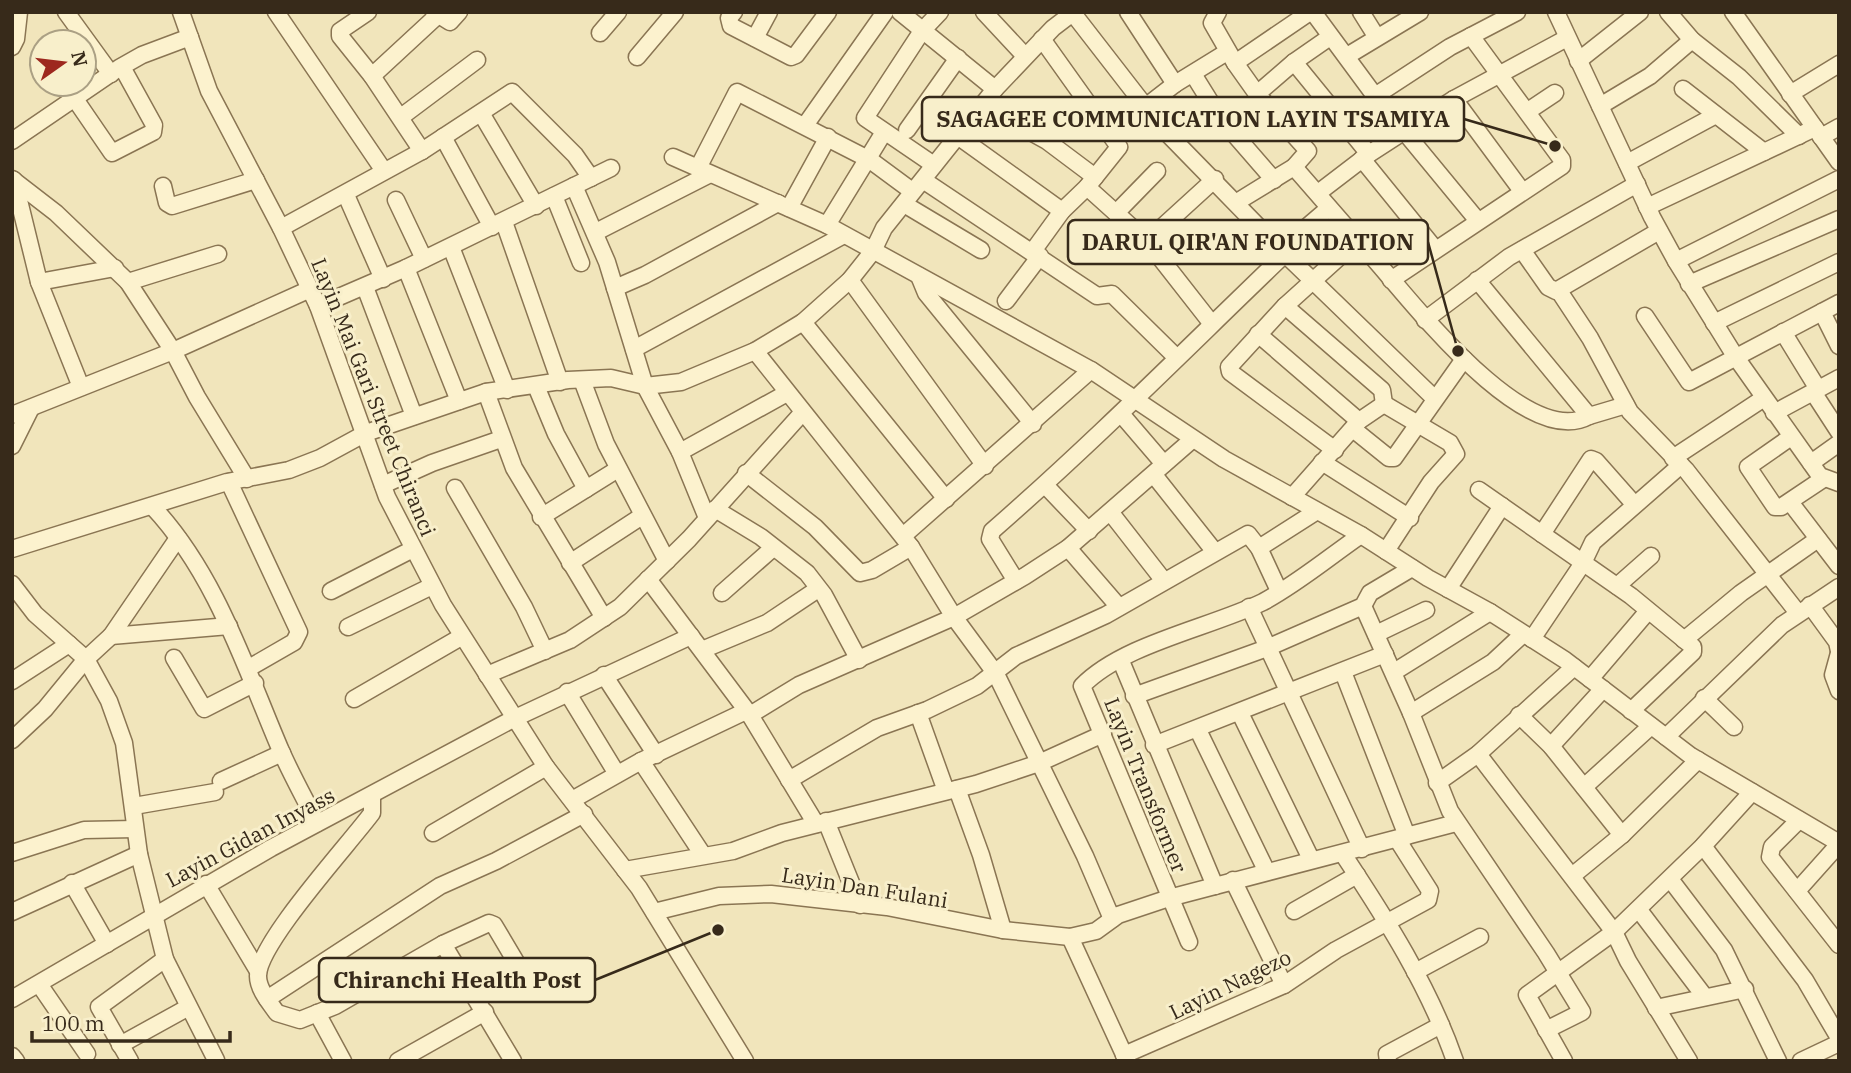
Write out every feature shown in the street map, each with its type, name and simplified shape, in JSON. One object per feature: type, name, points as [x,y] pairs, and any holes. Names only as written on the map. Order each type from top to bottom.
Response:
[{"type":"street","points":[[12,47],[16,39],[19,12]]},
{"type":"street","points":[[66,12],[117,70],[154,125],[153,132],[112,153],[75,99]]},
{"type":"street","name":"Layin Mai Gari Street Chiranci","points":[[181,12],[209,91],[281,228],[317,306],[383,485],[432,586],[513,719],[654,912],[745,1061]]},
{"type":"street","points":[[276,12],[384,171]]},
{"type":"street","points":[[368,12],[339,33],[401,117],[422,151]]},
{"type":"street","points":[[372,76],[436,14],[450,22],[459,12]]},
{"type":"street","points":[[600,33],[618,12]]},
{"type":"street","points":[[637,57],[675,12]]},
{"type":"street","points":[[734,12],[729,18],[732,26],[787,56],[796,55],[828,12]]},
{"type":"street","points":[[755,38],[769,12]]},
{"type":"street","points":[[806,124],[886,12]]},
{"type":"street","points":[[900,12],[995,89]]},
{"type":"street","points":[[934,165],[866,119],[866,114],[922,31],[940,12]]},
{"type":"street","points":[[984,12],[1025,56]]},
{"type":"street","points":[[1128,12],[1175,84]]},
{"type":"street","points":[[1219,12],[1212,23],[1231,58],[1257,94],[1308,151],[1294,167],[1237,202]]},
{"type":"street","points":[[1144,108],[1175,84],[1231,58],[1311,12],[1375,96],[1478,221]]},
{"type":"street","points":[[1361,12],[1377,36]]},
{"type":"street","points":[[1375,96],[1471,36],[1517,12]]},
{"type":"street","points":[[1556,12],[1647,207],[1689,284],[1791,437],[1811,463],[1831,481],[1774,507],[1747,470],[1791,437]]},
{"type":"street","points":[[1578,61],[1640,12]]},
{"type":"street","points":[[1668,12],[1692,40],[1739,77],[1799,136]]},
{"type":"street","points":[[1733,12],[1839,162]]},
{"type":"street","points":[[12,549],[229,482],[289,470],[320,458],[366,433],[486,392],[611,378],[645,386],[681,382],[755,351],[803,322],[850,280],[873,251],[884,228],[995,89],[1042,39],[1073,13],[1144,108],[1283,251],[1434,397]]},
{"type":"street","points":[[1347,56],[1413,14]]},
{"type":"street","points":[[1391,280],[1563,163],[1501,73],[1471,36]]},
{"type":"street","points":[[12,141],[142,55],[190,37]]},
{"type":"street","points":[[1257,94],[1294,62],[1330,37]]},
{"type":"street","points":[[1318,193],[1366,156],[1454,99],[1567,38]]},
{"type":"street","points":[[1006,301],[1062,211],[1118,150],[1118,142],[1103,127],[1042,39]]},
{"type":"street","points":[[1600,106],[1650,76],[1692,40]]},
{"type":"street","points":[[907,130],[958,58]]},
{"type":"street","points":[[401,117],[477,60]]},
{"type":"street","points":[[1294,62],[1435,249]]},
{"type":"street","points":[[1790,94],[1839,64]]},
{"type":"street","points":[[1193,74],[1220,119],[1274,180]]},
{"type":"street","points":[[1683,89],[1764,152]]},
{"type":"street","points":[[281,228],[346,195],[422,151],[512,92],[575,155],[591,178]]},
{"type":"street","points":[[596,232],[704,171],[735,92],[806,124],[870,160],[913,192],[981,250]]},
{"type":"street","points":[[1528,111],[1555,93]]},
{"type":"street","points":[[1454,99],[1522,191]]},
{"type":"street","points":[[982,105],[1047,141],[1091,182],[1116,213],[1147,241],[1212,324]]},
{"type":"street","points":[[481,113],[536,206]]},
{"type":"street","points":[[1627,163],[1716,115]]},
{"type":"street","points":[[1647,207],[1799,136],[1839,127]]},
{"type":"street","points":[[827,225],[870,160],[884,132]]},
{"type":"street","points":[[959,136],[1062,211]]},
{"type":"street","points":[[443,137],[498,224],[561,382]]},
{"type":"street","points":[[615,288],[783,205],[828,137]]},
{"type":"street","points":[[673,157],[827,225],[1091,370],[1193,439],[1361,535],[1528,636],[1698,760],[1839,844],[1797,891]]},
{"type":"street","points":[[1294,167],[1425,320],[1494,387],[1548,419],[1575,421],[1626,405]]},
{"type":"street","points":[[317,306],[383,279],[611,168]]},
{"type":"street","points":[[1116,213],[1157,171]]},
{"type":"street","points":[[13,179],[128,282],[173,351],[197,397],[247,479]]},
{"type":"street","points":[[13,179],[39,282],[81,387]]},
{"type":"street","points":[[1147,241],[1215,179]]},
{"type":"street","points":[[1676,261],[1839,179]]},
{"type":"street","points":[[163,186],[167,203],[172,206],[256,180]]},
{"type":"street","points":[[1425,320],[1522,250],[1637,184]]},
{"type":"street","points":[[575,186],[596,232],[645,386],[711,513],[773,548],[807,573],[859,660]]},
{"type":"street","points":[[913,192],[1037,253],[1097,296],[1111,294],[1176,358]]},
{"type":"street","points":[[346,195],[383,279]]},
{"type":"street","points":[[554,197],[581,263]]},
{"type":"street","points":[[396,200],[424,259]]},
{"type":"street","points":[[1016,581],[989,535],[1122,415],[1283,251],[1329,208]]},
{"type":"street","points":[[1689,284],[1839,219]]},
{"type":"street","points":[[1757,220],[1771,249]]},
{"type":"street","points":[[1559,291],[1660,231]]},
{"type":"street","points":[[634,349],[845,235]]},
{"type":"street","points":[[1335,450],[1230,372],[1229,367],[1233,359],[1285,306],[1357,241]]},
{"type":"street","points":[[451,247],[507,390]]},
{"type":"street","points":[[1522,250],[1548,287],[1559,291],[1590,338],[1626,405],[1677,461],[1769,575],[1837,642],[1839,652],[1833,675],[1839,691]]},
{"type":"street","points":[[128,282],[218,254]]},
{"type":"street","points":[[1714,323],[1839,262]]},
{"type":"street","points":[[39,282],[114,268]]},
{"type":"street","points":[[406,268],[459,401]]},
{"type":"street","points":[[919,276],[926,293],[1033,424]]},
{"type":"street","points":[[850,280],[985,466]]},
{"type":"street","points":[[1478,280],[1589,416]]},
{"type":"street","points":[[365,287],[414,416]]},
{"type":"street","points":[[12,415],[173,351],[308,290]]},
{"type":"street","points":[[1645,316],[1687,382],[1839,303]]},
{"type":"street","points":[[1285,306],[1382,390],[1384,404]]},
{"type":"street","points":[[1822,312],[1839,346]]},
{"type":"street","points":[[803,322],[946,499]]},
{"type":"street","points":[[1783,332],[1839,432]]},
{"type":"street","points":[[1258,334],[1391,459],[1464,359]]},
{"type":"street","points":[[755,351],[907,542],[954,617],[996,674],[1112,919]]},
{"type":"street","points":[[746,473],[814,527],[860,573],[872,570],[907,542],[946,499],[1091,370]]},
{"type":"street","points":[[1774,413],[1839,377]]},
{"type":"street","points":[[582,380],[595,420],[618,469],[667,561]]},
{"type":"street","points":[[536,386],[556,434],[586,489]]},
{"type":"street","points":[[486,392],[501,439],[541,517],[604,618]]},
{"type":"street","points":[[680,452],[787,393]]},
{"type":"street","points":[[1411,713],[1493,662],[1528,636],[1602,532],[1677,461],[1764,398]]},
{"type":"street","points":[[1384,404],[1450,443],[1456,454],[1431,482],[1386,551]]},
{"type":"street","points":[[1292,497],[1356,425],[1384,404]]},
{"type":"street","points":[[12,446],[31,408]]},
{"type":"street","points":[[486,675],[570,640],[621,607],[667,561],[803,412]]},
{"type":"street","points":[[1122,415],[1215,552]]},
{"type":"street","points":[[383,485],[432,463],[501,439]]},
{"type":"street","points":[[572,800],[617,774],[748,713],[799,685],[954,617],[1016,581],[1068,548],[1193,439]]},
{"type":"street","points":[[1811,463],[1839,443]]},
{"type":"street","points":[[1542,534],[1591,459],[1596,461],[1634,504]]},
{"type":"street","points":[[1322,462],[1410,517]]},
{"type":"street","points":[[541,517],[618,469]]},
{"type":"street","points":[[174,658],[204,709],[252,676],[294,642],[299,632],[229,482]]},
{"type":"street","points":[[1045,485],[1089,531]]},
{"type":"street","points":[[455,488],[524,607],[545,651]]},
{"type":"street","points":[[1479,490],[1617,586],[1684,640],[1693,652],[1631,711]]},
{"type":"street","points":[[1790,502],[1839,566]]},
{"type":"street","points":[[152,506],[178,538],[229,626],[282,753],[317,823]]},
{"type":"street","points":[[1448,589],[1502,506]]},
{"type":"street","points":[[1259,548],[1317,510]]},
{"type":"street","points":[[1111,513],[1164,581]]},
{"type":"street","points":[[570,563],[642,516]]},
{"type":"street","points":[[789,780],[877,728],[954,698],[996,674],[1016,656],[1119,607],[1248,534],[1259,548],[1279,591]]},
{"type":"street","points":[[1215,886],[1121,661],[1250,607],[1279,591],[1361,535]]},
{"type":"street","points":[[12,740],[46,709],[86,659],[111,635],[178,538]]},
{"type":"street","points":[[1684,640],[1741,593],[1818,539]]},
{"type":"street","points":[[722,593],[773,548]]},
{"type":"street","points":[[1068,548],[1119,607]]},
{"type":"street","points":[[331,591],[413,549]]},
{"type":"street","points":[[1617,586],[1651,556]]},
{"type":"street","points":[[1134,696],[1268,648],[1363,606],[1370,593],[1412,568]]},
{"type":"street","points":[[649,579],[748,713],[789,780],[821,823],[860,905]]},
{"type":"street","points":[[13,586],[35,614],[86,659],[97,673],[120,729],[134,806],[139,854],[165,959],[187,1008],[216,1060]]},
{"type":"street","points":[[348,627],[432,586]]},
{"type":"street","points":[[1665,737],[1704,698],[1804,609],[1839,587]]},
{"type":"street","points":[[702,650],[767,623],[818,589]]},
{"type":"street","points":[[1363,606],[1394,672],[1437,783],[1457,823],[1582,1012],[1546,1030]]},
{"type":"street","points":[[1250,607],[1362,849]]},
{"type":"street","points":[[1376,634],[1426,610]]},
{"type":"street","points":[[1551,746],[1648,611]]},
{"type":"street","points":[[1394,672],[1490,612]]},
{"type":"street","points":[[111,635],[229,626]]},
{"type":"street","name":"Layin Gidan Inyass","points":[[12,999],[206,884],[317,823],[567,692],[691,636]]},
{"type":"street","points":[[354,699],[461,637]]},
{"type":"street","points":[[12,681],[69,644]]},
{"type":"street","points":[[1154,745],[1198,730],[1289,690],[1343,672],[1385,654]]},
{"type":"street","name":"Layin Transformer","points":[[1121,661],[1103,668],[1084,684],[1083,690],[1189,942]]},
{"type":"street","points":[[1437,783],[1478,754],[1574,667]]},
{"type":"street","points":[[1343,672],[1402,838]]},
{"type":"street","points":[[604,675],[703,855]]},
{"type":"street","points":[[567,692],[617,774]]},
{"type":"street","points":[[1704,698],[1734,727]]},
{"type":"street","points":[[918,713],[981,855],[1003,930]]},
{"type":"street","points":[[1240,713],[1311,859]]},
{"type":"street","points":[[1519,715],[1551,746],[1622,835]]},
{"type":"street","points":[[1584,787],[1651,726]]},
{"type":"street","points":[[1198,730],[1266,870]]},
{"type":"street","points":[[625,870],[733,850],[821,823],[952,790],[1039,763],[1103,734]]},
{"type":"street","points":[[134,806],[218,786],[282,753]]},
{"type":"street","points":[[1478,754],[1615,932],[1656,1008],[1689,1061]]},
{"type":"street","points":[[1572,876],[1622,835],[1698,760]]},
{"type":"street","points":[[433,832],[546,767]]},
{"type":"street","points":[[1564,1061],[1527,995],[1615,932],[1703,846],[1752,792]]},
{"type":"street","points":[[372,795],[372,813],[289,916],[258,971],[258,985],[277,1013],[300,1020],[317,1013],[443,943],[489,923],[494,925],[519,967]]},
{"type":"street","points":[[267,999],[440,886],[496,861],[584,814]]},
{"type":"street","points":[[1799,820],[1769,852],[1797,891],[1833,924],[1839,945]]},
{"type":"street","name":"Layin Dan Fulani","points":[[654,912],[719,896],[756,893],[908,911],[1003,930],[1070,937],[1096,931],[1112,919],[1169,898],[1266,870],[1343,854],[1457,823]]},
{"type":"street","points":[[12,853],[84,830],[135,829]]},
{"type":"street","name":"Layin Nagezo","points":[[1125,1058],[1284,985],[1386,922],[1428,900],[1431,895],[1402,838]]},
{"type":"street","points":[[1703,846],[1798,970],[1839,1040],[1801,1061]]},
{"type":"street","points":[[12,912],[139,854]]},
{"type":"street","points":[[1343,854],[1415,972],[1455,1061]]},
{"type":"street","points":[[1294,911],[1357,875]]},
{"type":"street","points":[[1670,879],[1717,939],[1745,989],[1778,1061]]},
{"type":"street","points":[[1233,880],[1284,985]]},
{"type":"street","points":[[72,883],[107,944]]},
{"type":"street","points":[[206,884],[258,971]]},
{"type":"street","points":[[1639,910],[1705,997]]},
{"type":"street","points":[[1070,937],[1125,1058]]},
{"type":"street","points":[[1415,972],[1480,937]]},
{"type":"street","points":[[443,943],[513,1061]]},
{"type":"street","points":[[130,1061],[99,1007],[165,959]]},
{"type":"street","points":[[39,984],[87,1054]]},
{"type":"street","points":[[1656,1008],[1745,989]]},
{"type":"street","points":[[120,1045],[187,1008]]},
{"type":"street","points":[[398,1061],[485,1012]]},
{"type":"street","points":[[317,1013],[343,1061]]},
{"type":"street","points":[[1388,1061],[1388,1054],[1441,1025]]},
{"type":"street","points":[[12,1056],[16,1061]]},
{"type":"place","name":"SAGAGEE COMMUNICATION LAYIN TSAMIYA","points":[[1555,146]]},
{"type":"place","name":"DARUL QIR'AN FOUNDATION","points":[[1458,351]]},
{"type":"place","name":"Chiranchi Health Post","points":[[718,930]]}]
